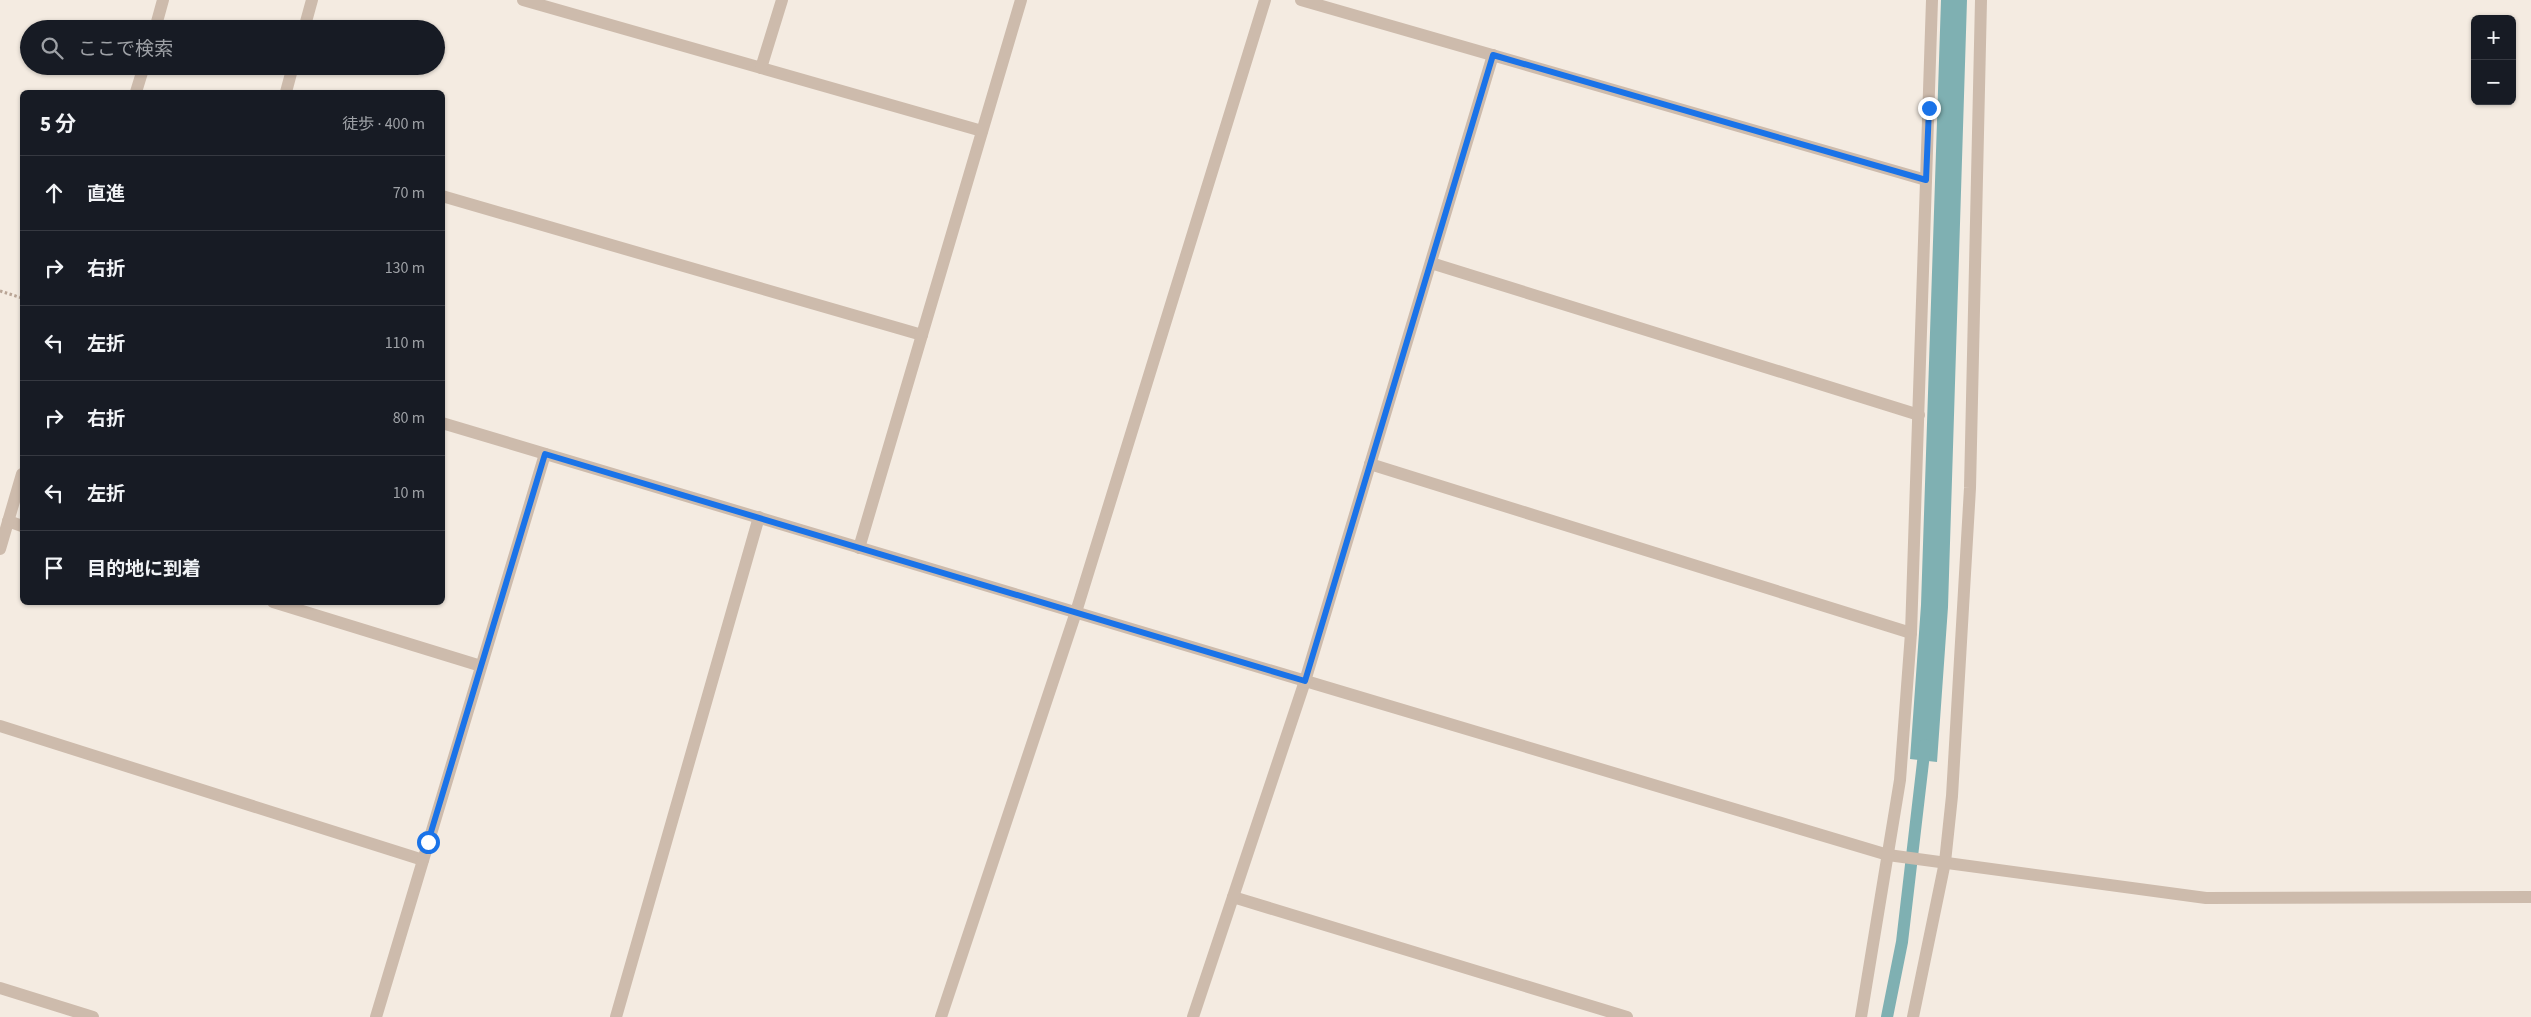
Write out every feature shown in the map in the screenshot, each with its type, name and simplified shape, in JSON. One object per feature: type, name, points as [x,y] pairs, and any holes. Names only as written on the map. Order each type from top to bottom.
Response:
[{"type":"street","points":[[157,20],[163,0]]},
{"type":"street","points":[[306,20],[312,0]]},
{"type":"street","points":[[523,0],[542,2],[982,132]]},
{"type":"street","points":[[761,68],[782,0]]},
{"type":"street","points":[[859,548],[1021,0]]},
{"type":"street","points":[[941,1017],[1076,612],[1265,0]]},
{"type":"street","points":[[1301,0],[1926,180]]},
{"type":"street","points":[[1861,1017],[1900,780],[1911,634],[1932,0]]},
{"type":"street","points":[[1914,1017],[1945,862],[1952,796],[1970,488],[1982,0]]},
{"type":"street","points":[[1193,1017],[1305,681],[1493,55]]},
{"type":"street","points":[[137,90],[141,75]]},
{"type":"street","points":[[287,90],[291,75]]},
{"type":"street","points":[[445,197],[922,335]]},
{"type":"street","points":[[1431,263],[1918,415]]},
{"type":"street","points":[[445,424],[1888,855],[2206,898],[2531,897]]},
{"type":"street","points":[[376,1017],[545,454]]},
{"type":"street","points":[[1370,464],[1911,634]]},
{"type":"street","points":[[0,549],[20,481]]},
{"type":"street","points":[[616,1017],[759,517]]},
{"type":"street","points":[[8,522],[20,525]]},
{"type":"street","points":[[284,605],[481,666]]},
{"type":"street","points":[[0,726],[423,860]]},
{"type":"street","points":[[1233,897],[1627,1017]]},
{"type":"street","points":[[0,988],[93,1017]]},
{"type":"path","points":[[0,292],[20,297]]},
{"type":"water","points":[[1941,0],[1967,0],[1948,607],[1937,762],[1910,759],[1921,605]]},
{"type":"waterway","points":[[1887,1017],[1902,942],[1925,745]]},
{"type":"route","points":[[428,842],[545,454],[1305,681],[1493,55],[1926,180],[1929,108]]}]
